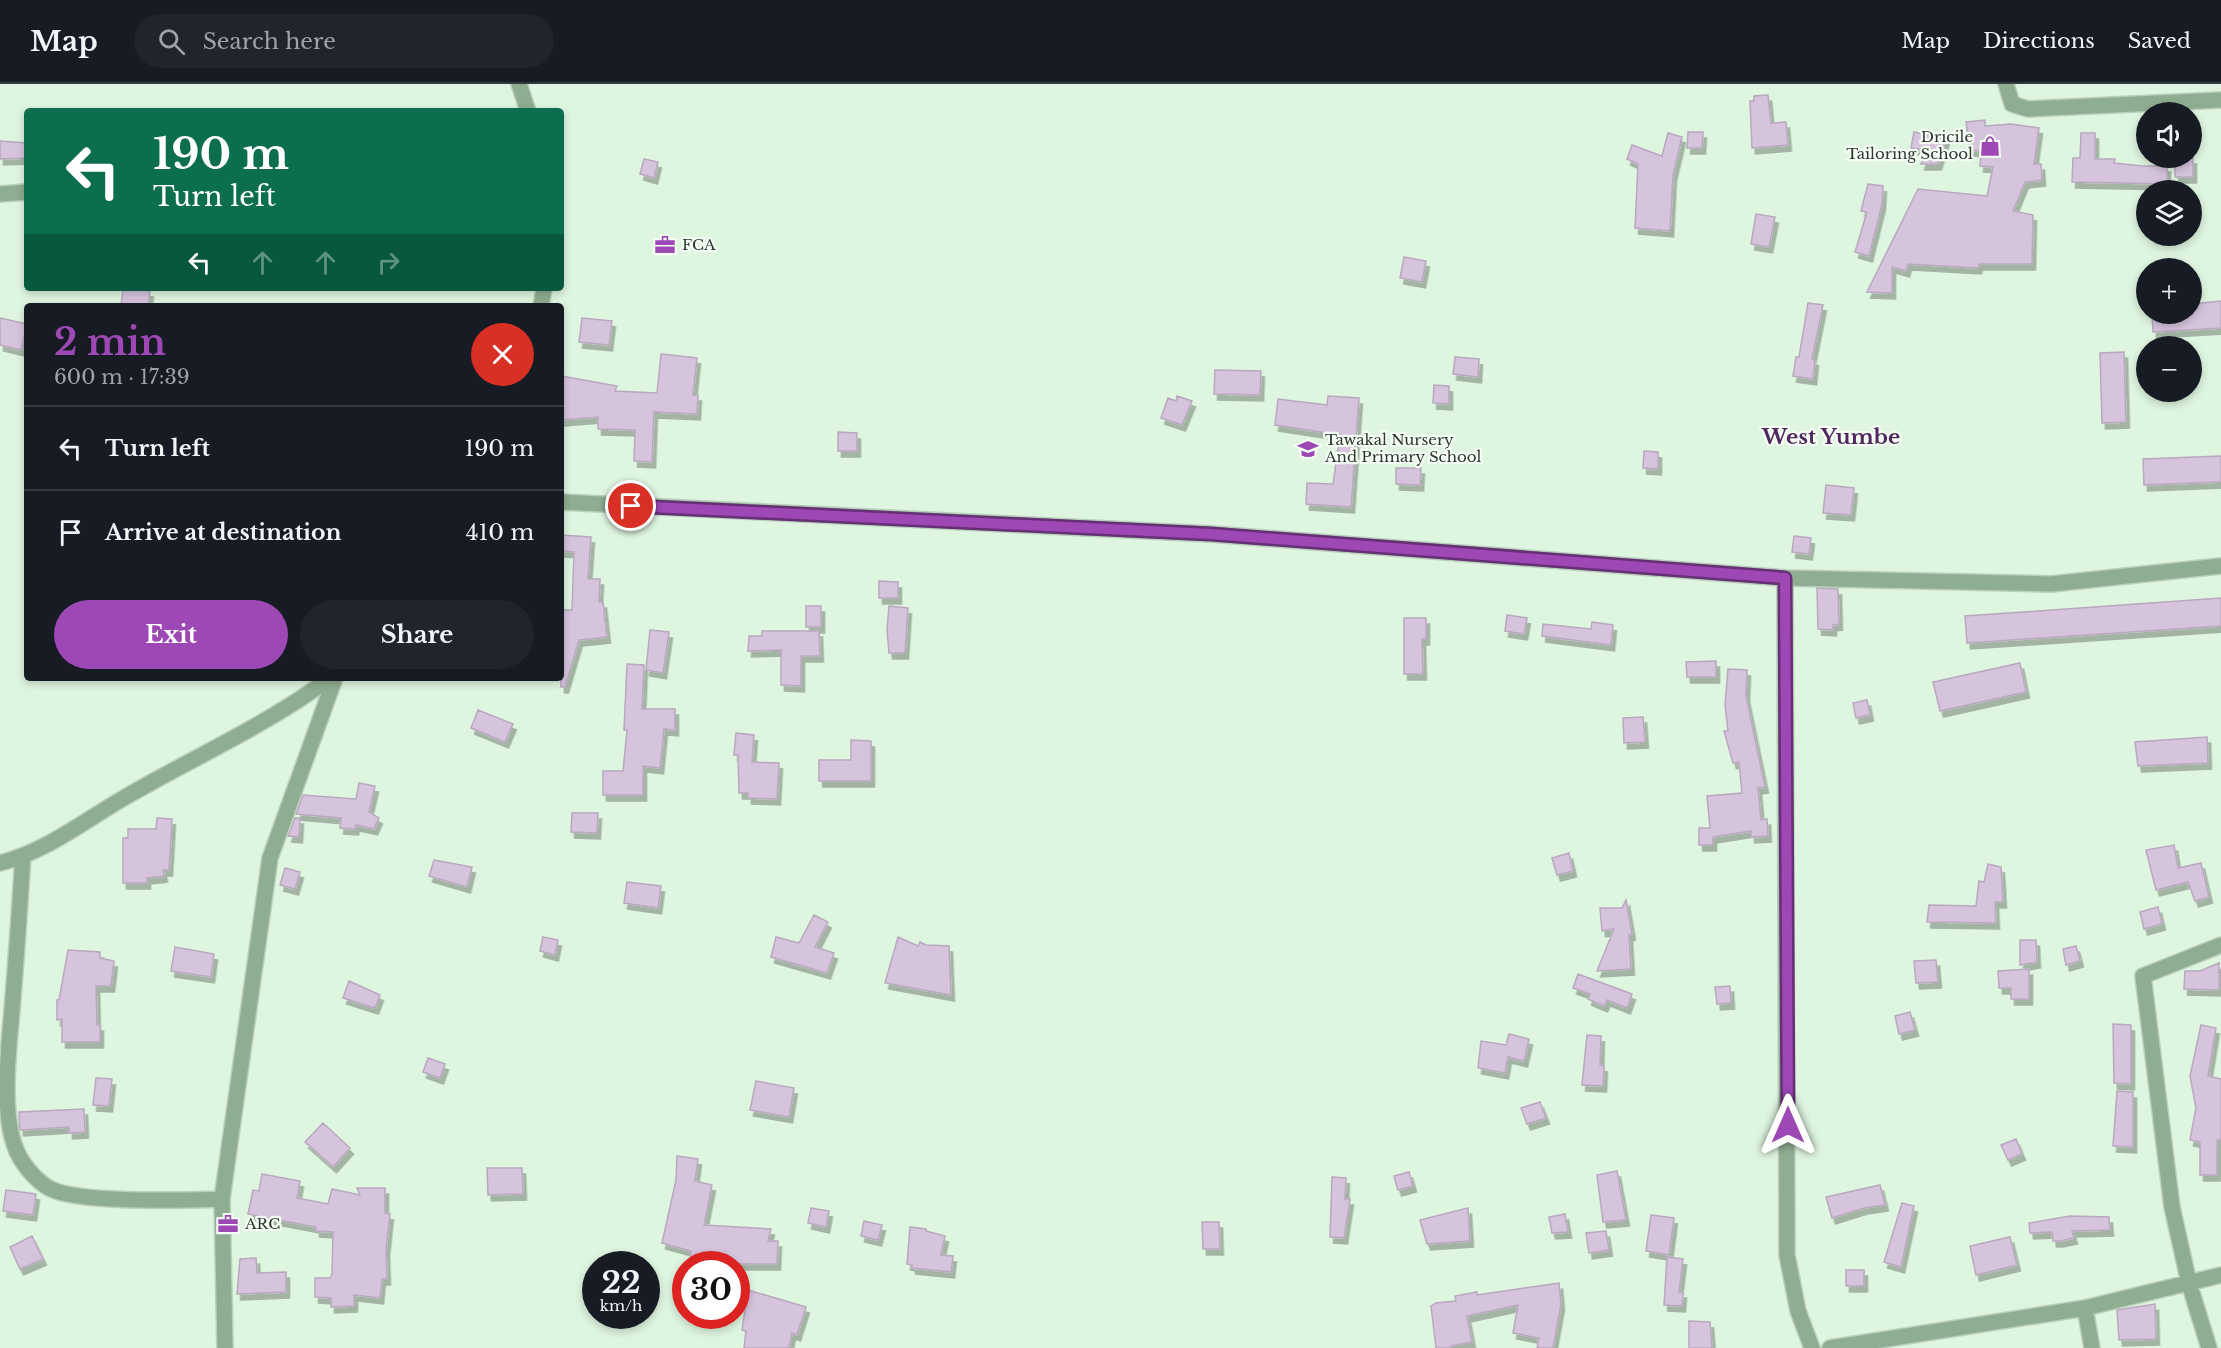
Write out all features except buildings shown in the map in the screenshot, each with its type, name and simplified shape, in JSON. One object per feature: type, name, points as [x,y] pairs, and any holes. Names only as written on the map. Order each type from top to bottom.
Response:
[{"type":"street","points":[[519,84],[527,108]]},
{"type":"street","points":[[2006,84],[2012,104],[2028,109],[2221,100]]},
{"type":"street","points":[[0,194],[24,192]]},
{"type":"street","points":[[564,502],[1211,534],[1785,578],[2051,584],[2221,566]]},
{"type":"street","points":[[1785,578],[1787,1255],[1798,1311],[1812,1348]]},
{"type":"street","points":[[0,863],[23,856],[130,794],[277,716],[326,681]]},
{"type":"street","points":[[225,1348],[222,1199],[270,858],[334,681]]},
{"type":"street","points":[[23,856],[7,1083],[10,1125],[15,1148],[35,1178],[51,1190],[81,1196],[222,1199]]},
{"type":"street","points":[[2209,1348],[2189,1283],[2172,1207],[2143,976],[2221,945]]},
{"type":"street","points":[[1830,1348],[2085,1308],[2221,1275]]},
{"type":"street","points":[[2085,1308],[2092,1348]]},
{"type":"place","name":"Dricile Tailoring School","points":[[1990,146]]},
{"type":"place","name":"FCA","points":[[665,245]]},
{"type":"place","name":"Tawakal Nursery And Primary School","points":[[1308,449]]},
{"type":"place","name":"ARC","points":[[228,1224]]},
{"type":"district","name":"West Yumbe","points":[[1831,437]]},
{"type":"route","points":[[631,506],[1211,534],[1785,578],[1788,1125]]}]
